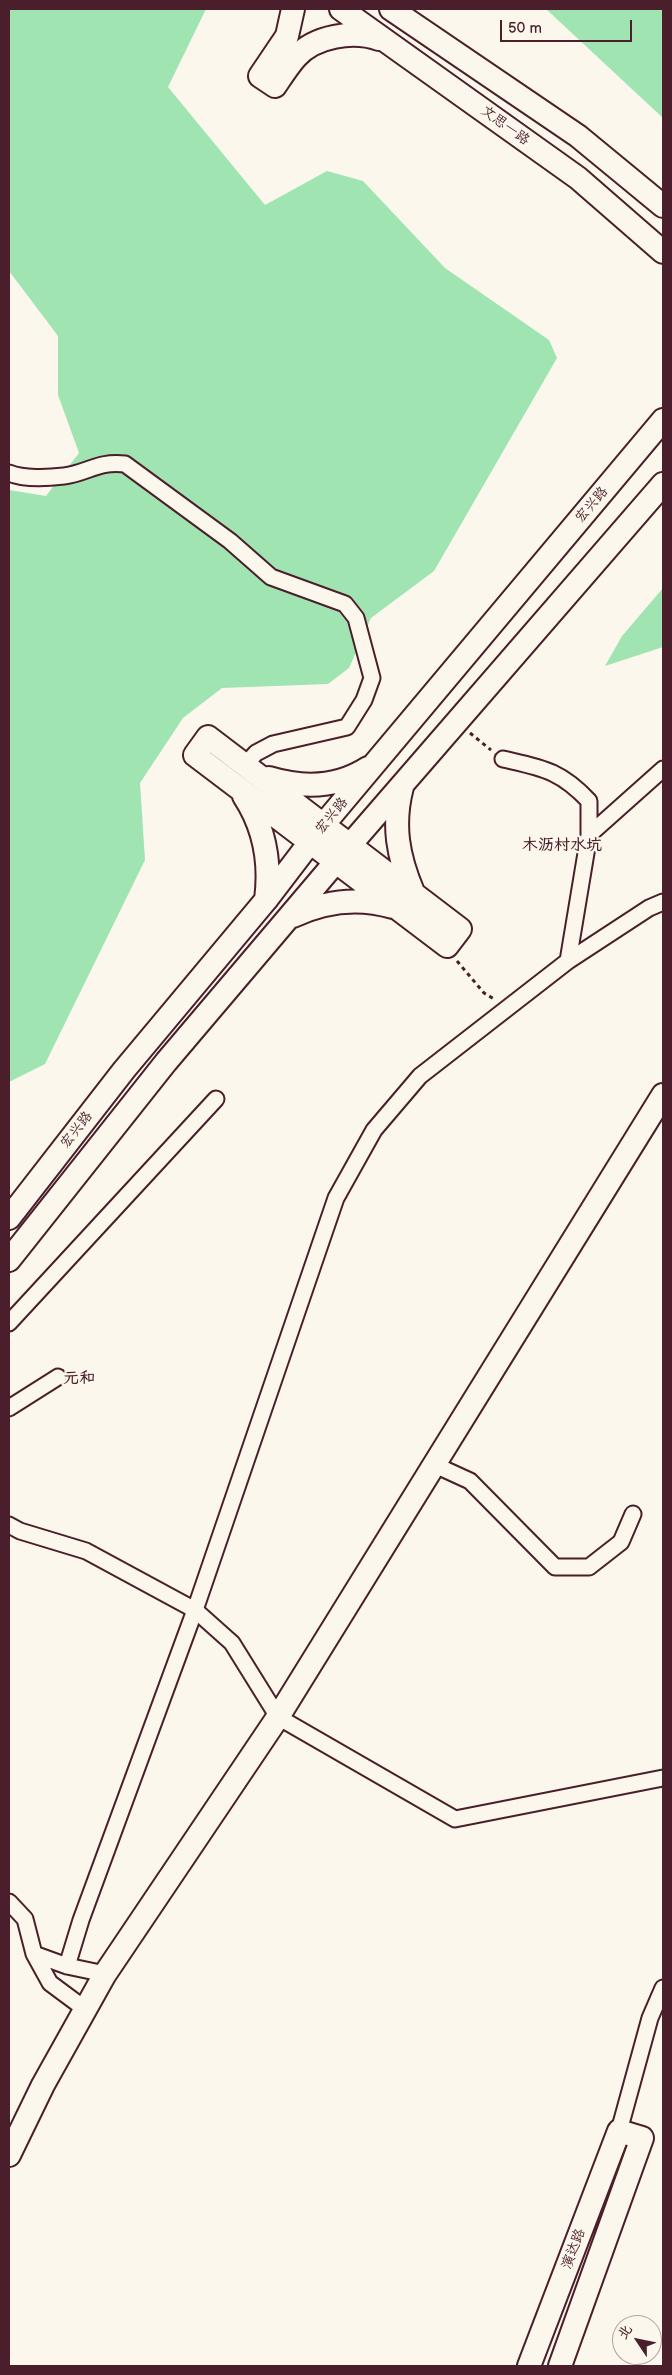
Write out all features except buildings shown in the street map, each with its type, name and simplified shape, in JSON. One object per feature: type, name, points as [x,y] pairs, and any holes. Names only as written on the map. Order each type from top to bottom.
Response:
[{"type":"street","points":[[293,9],[287,36],[260,76],[275,86],[296,56],[316,43],[338,36],[351,35],[363,35],[386,41]]},
{"type":"street","name":"文思一路","points":[[341,9],[578,178],[663,252]]},
{"type":"street","points":[[400,13],[578,136],[663,206]]},
{"type":"street","name":"宏兴路","points":[[9,1218],[124,1070],[266,900],[318,833],[663,420]]},
{"type":"street","points":[[9,473],[17,476],[64,476],[108,462],[125,464],[230,542],[271,577],[345,604],[356,618],[372,678],[364,700],[346,727],[273,744],[256,753],[249,768]]},
{"type":"street","name":"宏兴路","points":[[9,1260],[166,1062],[343,853],[663,484]]},
{"type":"street","points":[[318,833],[236,785],[195,755],[208,737],[249,768],[318,833],[343,853],[407,901],[460,929],[447,946]]},
{"type":"street","points":[[503,759],[549,770],[577,788],[589,801],[589,835],[568,961]]},
{"type":"street","points":[[249,768],[282,782],[311,786],[346,779],[377,762]]},
{"type":"street","points":[[589,835],[663,769]]},
{"type":"street","points":[[236,785],[252,809],[263,836],[268,868],[266,900]]},
{"type":"street","points":[[403,786],[397,815],[398,846],[407,901]]},
{"type":"street","points":[[290,917],[306,910],[340,902],[407,901]]},
{"type":"street","points":[[67,1966],[81,1920],[195,1610],[336,1198],[374,1130],[420,1076],[568,961],[649,908],[663,902]]},
{"type":"street","points":[[9,2155],[44,2085],[105,1974],[278,1717],[663,1094]]},
{"type":"street","points":[[9,1323],[216,1100]]},
{"type":"street","points":[[9,1408],[58,1378]]},
{"type":"street","points":[[435,1465],[470,1481],[555,1568],[589,1567],[621,1542],[633,1514]]},
{"type":"street","points":[[9,1525],[20,1531],[86,1551],[195,1610],[232,1643],[278,1717],[455,1819],[663,1778]]},
{"type":"street","points":[[9,1902],[25,1919],[34,1954],[50,1983],[85,2010]]},
{"type":"street","points":[[34,1954],[67,1966],[105,1974]]},
{"type":"street","points":[[620,2131],[650,2018],[663,1988]]},
{"type":"street","name":"演达路","points":[[529,2366],[620,2131],[642,2138],[560,2366]]},
{"type":"path","points":[[457,723],[503,759]]},
{"type":"path","points":[[447,946],[465,973],[484,993],[507,1008]]},
{"type":"green space","points":[[9,9],[206,9],[168,87],[265,205],[327,171],[363,181],[445,268],[549,340],[557,358],[434,571],[371,618],[349,668],[328,684],[222,688],[183,718],[140,783],[145,860],[45,1064],[9,1082],[9,490],[46,496],[79,453],[58,395],[58,336],[9,271]]},
{"type":"green space","points":[[546,9],[663,9],[663,118]]},
{"type":"green space","points":[[663,588],[663,647],[605,666],[622,636]]},
{"type":"district","name":"木沥村水坑","points":[[562,846]]},
{"type":"district","name":"元和","points":[[79,1379]]}]
